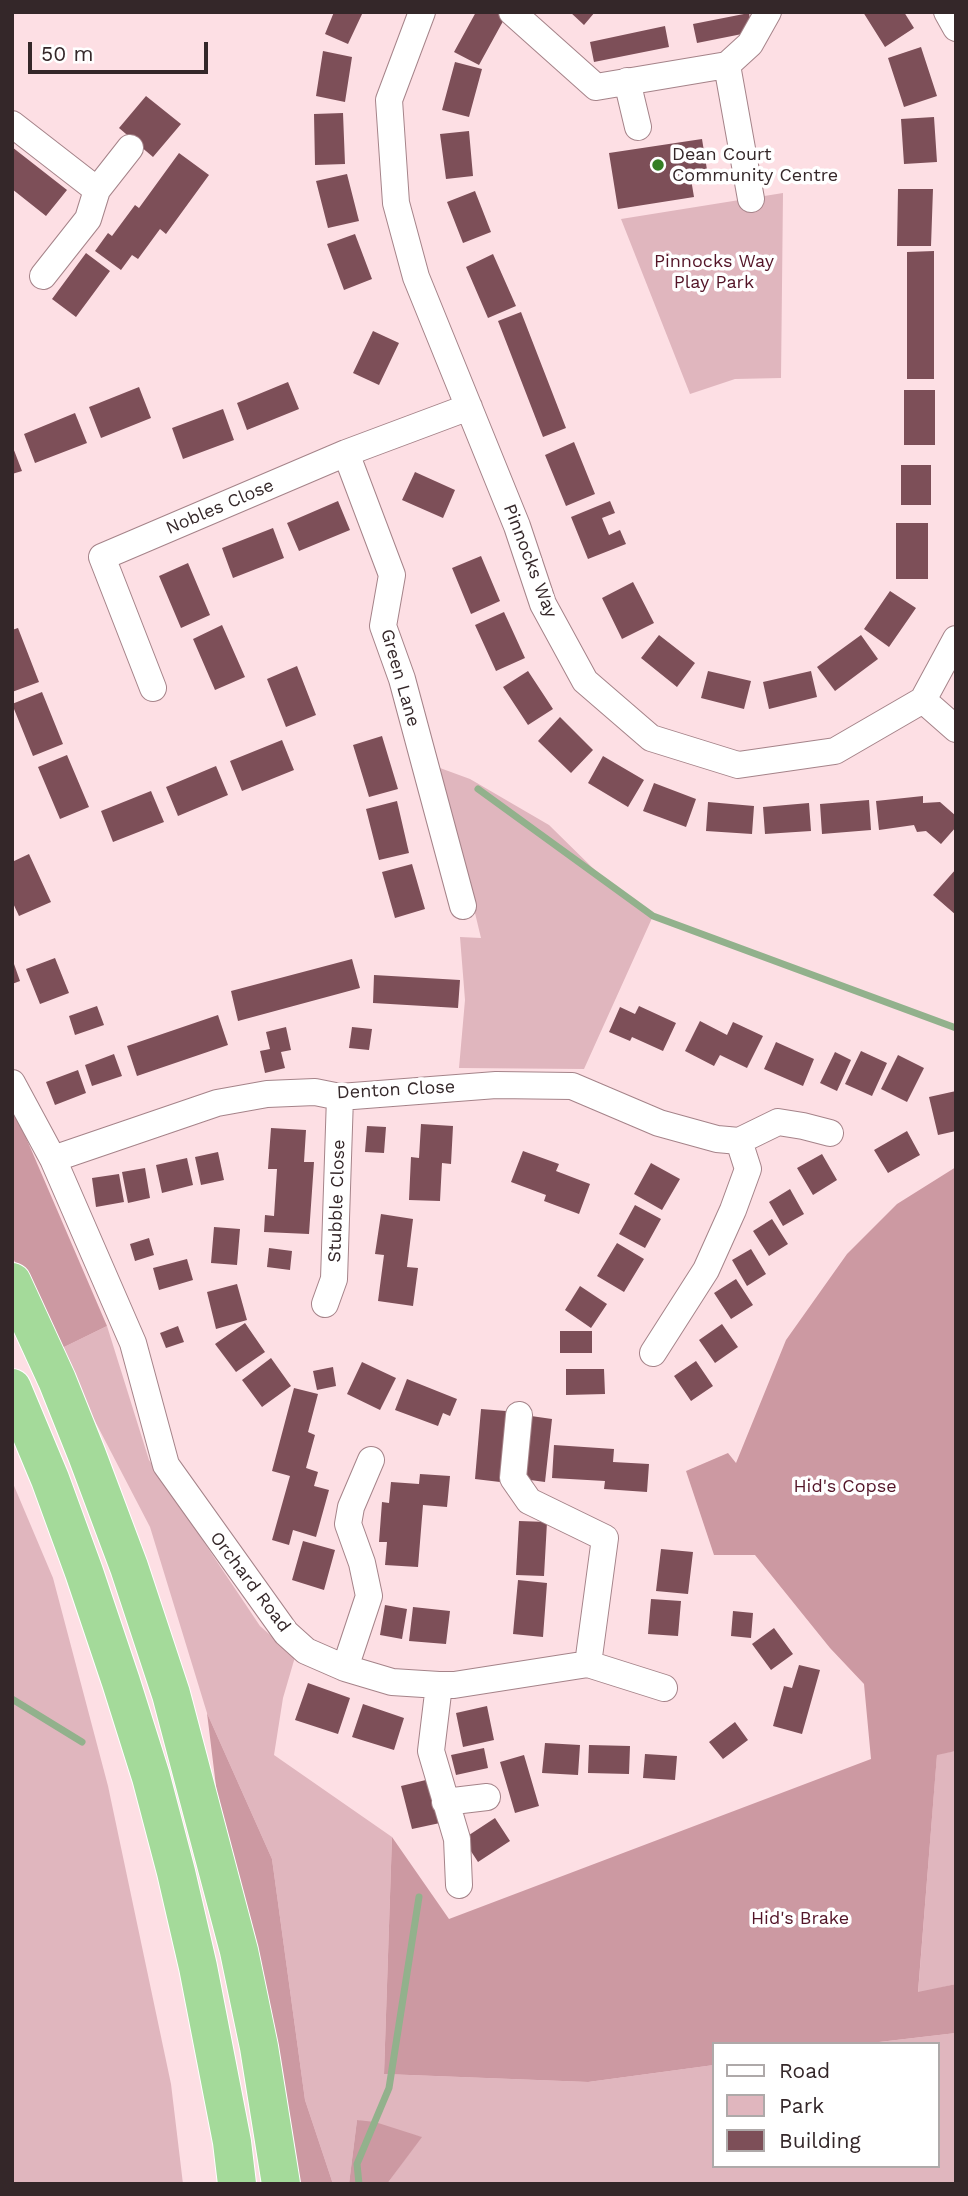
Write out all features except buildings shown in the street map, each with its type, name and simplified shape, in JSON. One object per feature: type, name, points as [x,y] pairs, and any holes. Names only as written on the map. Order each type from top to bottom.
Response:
[{"type":"highway","points":[[12,1282],[57,1380],[87,1455],[129,1567],[171,1694],[239,1951],[259,2047],[281,2184]]},
{"type":"highway","points":[[12,1388],[50,1479],[84,1572],[151,1777],[198,1967],[232,2142],[237,2184]]},
{"type":"street","name":"Pinnocks Way","points":[[422,12],[389,100],[396,203],[416,277],[517,526],[543,604],[585,681],[651,738],[738,765],[835,751],[923,700]]},
{"type":"street","points":[[512,12],[596,87],[727,65],[750,44],[768,12]]},
{"type":"street","points":[[947,12],[956,28]]},
{"type":"street","points":[[727,65],[751,199]]},
{"type":"street","points":[[627,81],[638,127]]},
{"type":"street","points":[[12,124],[96,190]]},
{"type":"street","points":[[43,276],[88,219],[96,190],[130,148]]},
{"type":"street","name":"Nobles Close","points":[[153,688],[102,557],[346,453],[469,407]]},
{"type":"street","name":"Green Lane","points":[[346,453],[392,575],[383,626],[402,679],[463,906]]},
{"type":"street","points":[[956,639],[923,700],[956,729]]},
{"type":"street","name":"Orchard Road","points":[[12,1083],[53,1158],[133,1343],[166,1465],[286,1633],[306,1651],[345,1668],[392,1682],[454,1685],[588,1664]]},
{"type":"street","name":"Denton Close","points":[[53,1158],[217,1103],[267,1094],[315,1092],[340,1097],[496,1084],[572,1086],[659,1123],[697,1135],[739,1141]]},
{"type":"street","name":"Stubble Close","points":[[326,1304],[334,1279],[340,1097]]},
{"type":"street","points":[[653,1353],[706,1270],[733,1210],[748,1169],[739,1141],[778,1122],[830,1133]]},
{"type":"street","points":[[519,1415],[513,1478],[528,1501],[606,1538],[588,1664],[664,1688]]},
{"type":"street","points":[[345,1668],[369,1596],[362,1563],[348,1524],[351,1507],[371,1460]]},
{"type":"street","points":[[439,1685],[431,1751],[457,1839],[459,1885]]},
{"type":"street","points":[[445,1802],[487,1797]]},
{"type":"green space","name":"Pinnocks Way Play Park","points":[[783,193],[781,378],[735,379],[690,394],[621,219]]},
{"type":"green space","points":[[440,768],[470,779],[549,825],[606,881],[653,916],[584,1069],[459,1068],[465,1000],[460,937],[481,938]]},
{"type":"green space","points":[[12,1105],[107,1326],[58,1350],[12,1256]]},
{"type":"green space","points":[[956,1167],[956,1751],[937,1755],[918,1992],[956,1984],[956,2033],[879,2042],[712,2042],[712,2065],[588,2082],[384,2074],[392,1837],[449,1919],[871,1759],[864,1684],[830,1648],[755,1555],[714,1555],[686,1471],[728,1453],[736,1463],[786,1340],[847,1254],[897,1204]]},
{"type":"green space","points":[[107,1326],[149,1460],[260,1626],[295,1657],[283,1698],[274,1755],[392,1837],[384,2074],[588,2082],[712,2065],[712,2168],[940,2168],[940,2042],[879,2042],[956,2033],[956,2184],[387,2184],[421,2137],[357,2120],[349,2184],[333,2184],[305,2100],[272,1859],[207,1713],[150,1527],[58,1350]]},
{"type":"green space","points":[[12,1481],[53,1578],[108,1786],[171,2084],[183,2184],[12,2184]]},
{"type":"green space","points":[[207,1713],[272,1859],[305,2100],[333,2184],[292,2184],[223,1843]]},
{"type":"green space","points":[[956,1751],[956,1984],[918,1993],[937,1754]]},
{"type":"green space","points":[[357,2120],[375,2122],[422,2137],[387,2184],[349,2184]]},
{"type":"waterway","points":[[478,789],[653,916],[956,1028]]},
{"type":"waterway","points":[[12,1699],[82,1742]]},
{"type":"waterway","points":[[359,2184],[357,2164],[389,2088],[419,1897]]},
{"type":"place","name":"Dean Court Community Centre","points":[[658,165]]},
{"type":"park label","name":"Hid's Copse","points":[[845,1487]]},
{"type":"park label","name":"Hid's Brake","points":[[800,1919]]}]
